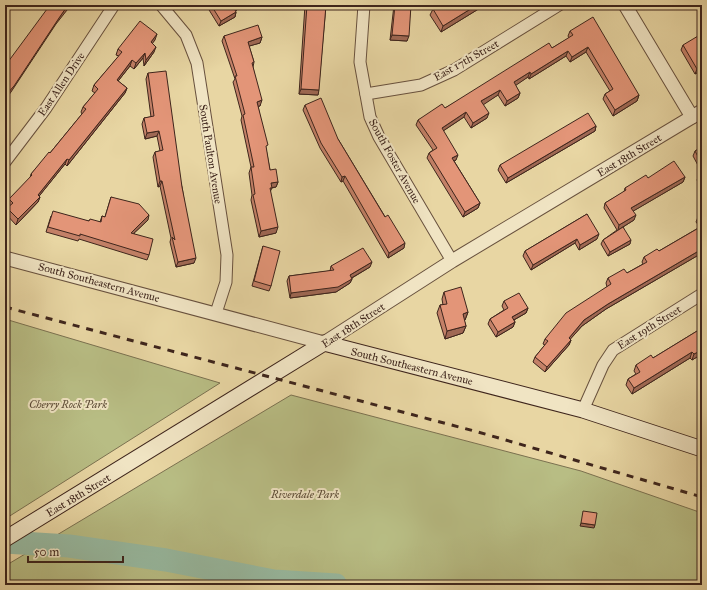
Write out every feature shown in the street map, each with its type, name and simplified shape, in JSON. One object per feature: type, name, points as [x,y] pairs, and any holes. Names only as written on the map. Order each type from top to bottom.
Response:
[{"type":"main road","name":"South Southeastern Avenue","points":[[324,343],[583,410],[702,449]]},
{"type":"main road","name":"East 18th Street","points":[[5,539],[324,343]]},
{"type":"street","name":"East Allen Drive","points":[[5,162],[46,108],[114,5]]},
{"type":"street","name":"South Paulton Avenue","points":[[161,5],[186,35],[197,63],[227,255],[226,282],[216,313]]},
{"type":"street","name":"South Foster Avenue","points":[[364,5],[360,62],[370,117],[379,137],[452,262]]},
{"type":"street","name":"East 17th Street","points":[[366,94],[421,85],[454,70],[559,5]]},
{"type":"street","points":[[625,5],[697,114]]},
{"type":"street","name":"East 18th Street","points":[[324,343],[452,262],[697,114]]},
{"type":"street","name":"South Southeastern Avenue","points":[[5,258],[324,343]]},
{"type":"street","name":"East 19th Street","points":[[583,410],[603,364],[613,350],[702,294]]},
{"type":"green space","name":"Cherry Rock Park","points":[[5,319],[220,383],[5,519]]},
{"type":"green space","name":"Riverdale Park","points":[[291,395],[581,471],[702,513],[702,585],[5,585],[5,566]]},
{"type":"building","points":[[50,5],[68,5],[14,86],[5,96],[5,66]]},
{"type":"building","points":[[211,5],[238,5],[234,8],[236,12],[221,21]]},
{"type":"building","points":[[307,5],[326,5],[319,90],[301,89]]},
{"type":"building","points":[[395,5],[411,5],[409,36],[392,35]]},
{"type":"building","points":[[440,5],[477,5],[443,26],[433,9]]},
{"type":"building","points":[[593,17],[639,95],[615,110],[605,94],[613,89],[588,47],[572,57],[568,51],[531,74],[530,72],[514,82],[520,93],[507,101],[500,90],[481,101],[489,113],[473,123],[466,112],[442,128],[458,155],[452,158],[480,203],[465,212],[429,153],[437,148],[418,120],[442,104],[445,108],[549,43],[552,48],[573,35],[570,31]]},
{"type":"building","points":[[140,21],[157,34],[151,42],[156,47],[146,60],[145,53],[136,63],[132,60],[117,80],[127,88],[69,160],[67,159],[38,195],[40,197],[18,219],[7,208],[13,203],[9,199],[32,175],[31,174],[49,152],[50,153],[86,109],[83,107],[98,89],[94,85],[122,52],[118,49]]},
{"type":"building","points":[[258,25],[262,37],[248,42],[262,100],[257,102],[268,145],[266,146],[270,170],[276,169],[278,182],[271,183],[272,188],[270,188],[278,227],[261,231],[253,195],[255,194],[251,167],[254,167],[243,115],[245,114],[235,76],[237,76],[224,36]]},
{"type":"building","points":[[698,36],[702,44],[702,66],[697,69],[683,45]]},
{"type":"building","points":[[166,71],[182,187],[196,258],[178,262],[172,237],[175,240],[162,181],[160,181],[155,152],[163,150],[159,131],[147,133],[144,118],[154,116],[148,73]]},
{"type":"building","points":[[321,98],[338,139],[385,217],[388,215],[405,243],[389,253],[345,176],[342,177],[321,143],[305,105]]},
{"type":"building","points":[[588,113],[596,126],[508,178],[500,165]]},
{"type":"building","points":[[702,147],[702,164],[695,151]]},
{"type":"building","points":[[674,161],[685,177],[631,208],[636,215],[619,225],[605,203],[646,175],[648,178]]},
{"type":"building","points":[[702,175],[702,184],[698,178]]},
{"type":"building","points":[[111,197],[139,204],[149,215],[131,233],[153,239],[149,255],[80,234],[80,236],[48,227],[53,211],[89,221],[90,219],[101,222],[102,216],[105,217]]},
{"type":"building","points":[[587,214],[599,234],[580,245],[577,239],[533,265],[525,251]]},
{"type":"building","points":[[702,214],[702,223],[698,217]]},
{"type":"building","points":[[702,226],[702,249],[608,304],[584,320],[569,338],[571,340],[547,367],[535,357],[548,341],[545,339],[566,313],[611,284],[608,278],[624,269],[627,273],[647,262],[644,257],[657,249],[659,251]]},
{"type":"building","points":[[623,227],[631,240],[610,252],[603,240]]},
{"type":"building","points":[[263,246],[280,251],[271,286],[254,281]]},
{"type":"building","points":[[363,248],[372,262],[350,275],[352,279],[338,287],[291,293],[289,276],[334,270],[331,266]]},
{"type":"building","points":[[461,287],[468,312],[463,314],[466,326],[447,331],[440,305],[447,304],[444,292]]},
{"type":"building","points":[[519,293],[528,308],[512,317],[515,322],[498,332],[490,319],[508,308],[504,301]]},
{"type":"building","points":[[702,328],[702,350],[694,354],[692,352],[634,388],[628,379],[640,372],[636,365],[651,355],[653,358]]},
{"type":"building","points":[[583,511],[597,513],[595,525],[581,523]]},
{"type":"waterway","points":[[5,542],[69,546],[166,560],[274,581],[336,585]]},
{"type":"railway","points":[[5,307],[478,432],[702,497]]}]
